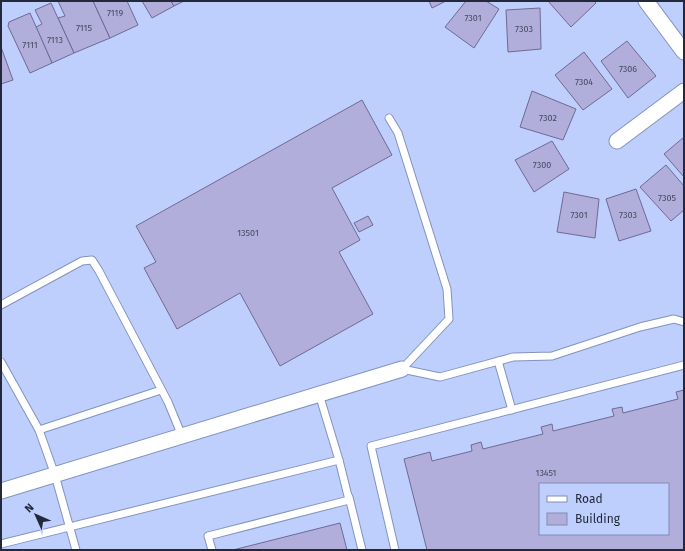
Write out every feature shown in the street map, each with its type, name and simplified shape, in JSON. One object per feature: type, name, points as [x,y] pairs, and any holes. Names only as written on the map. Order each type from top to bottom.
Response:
[{"type":"street","points":[[646,1],[684,52]]},
{"type":"street","points":[[617,141],[684,91]]},
{"type":"street","points":[[1,491],[402,369]]},
{"type":"lane","points":[[389,118],[398,133],[447,288],[449,319],[402,369]]},
{"type":"lane","points":[[1,306],[82,261],[92,260],[162,390],[182,436]]},
{"type":"lane","points":[[402,369],[440,377],[513,357],[552,356],[674,319],[684,322]]},
{"type":"lane","points":[[498,361],[512,410]]},
{"type":"lane","points":[[1,362],[39,430],[55,475],[76,550]]},
{"type":"lane","points":[[395,550],[371,446],[684,365]]},
{"type":"lane","points":[[39,430],[162,390]]},
{"type":"lane","points":[[319,394],[339,460],[362,550]]},
{"type":"lane","points":[[1,544],[339,460]]},
{"type":"lane","points":[[212,550],[208,536],[349,500],[349,497]]},
{"type":"building","points":[[58,1],[93,1],[110,38],[74,53],[58,18],[65,16]]},
{"type":"building","points":[[93,1],[127,1],[138,25],[110,38]]},
{"type":"building","points":[[142,1],[171,1],[174,6],[152,18]]},
{"type":"building","points":[[171,1],[184,1],[174,6]]},
{"type":"building","points":[[429,1],[446,1],[432,8]]},
{"type":"building","points":[[466,1],[486,1],[499,9],[474,48],[445,27]]},
{"type":"building","points":[[548,1],[594,1],[596,3],[571,27]]},
{"type":"building","points":[[51,3],[74,53],[52,63],[36,27],[42,24],[35,10]]},
{"type":"building","points":[[540,8],[541,49],[508,52],[506,10]]},
{"type":"building","points":[[30,13],[52,63],[30,73],[8,26],[9,22]]},
{"type":"building","points":[[627,41],[656,76],[628,98],[601,61]]},
{"type":"building","points":[[1,47],[13,80],[1,84]]},
{"type":"building","points":[[584,52],[612,89],[583,110],[555,75]]},
{"type":"building","points":[[532,91],[576,109],[563,140],[520,127]]},
{"type":"building","points":[[362,100],[392,155],[332,188],[360,240],[339,252],[373,314],[280,366],[240,293],[177,329],[144,268],[156,262],[136,226]]},
{"type":"building","points":[[684,137],[684,177],[664,154]]},
{"type":"building","points":[[552,141],[569,169],[534,192],[515,160]]},
{"type":"building","points":[[666,165],[684,186],[684,210],[671,221],[640,187]]},
{"type":"building","points":[[636,189],[651,231],[619,241],[606,199]]},
{"type":"building","points":[[564,192],[599,199],[595,238],[557,232]]},
{"type":"building","points":[[368,216],[373,225],[359,232],[354,223]]},
{"type":"building","points":[[684,390],[684,550],[427,550],[404,459],[430,452],[432,461],[472,451],[471,445],[481,442],[483,449],[543,434],[541,427],[552,424],[553,431],[614,416],[612,409],[622,407],[623,413],[678,399],[676,392]]},
{"type":"building","points":[[340,523],[347,550],[233,550]]}]
